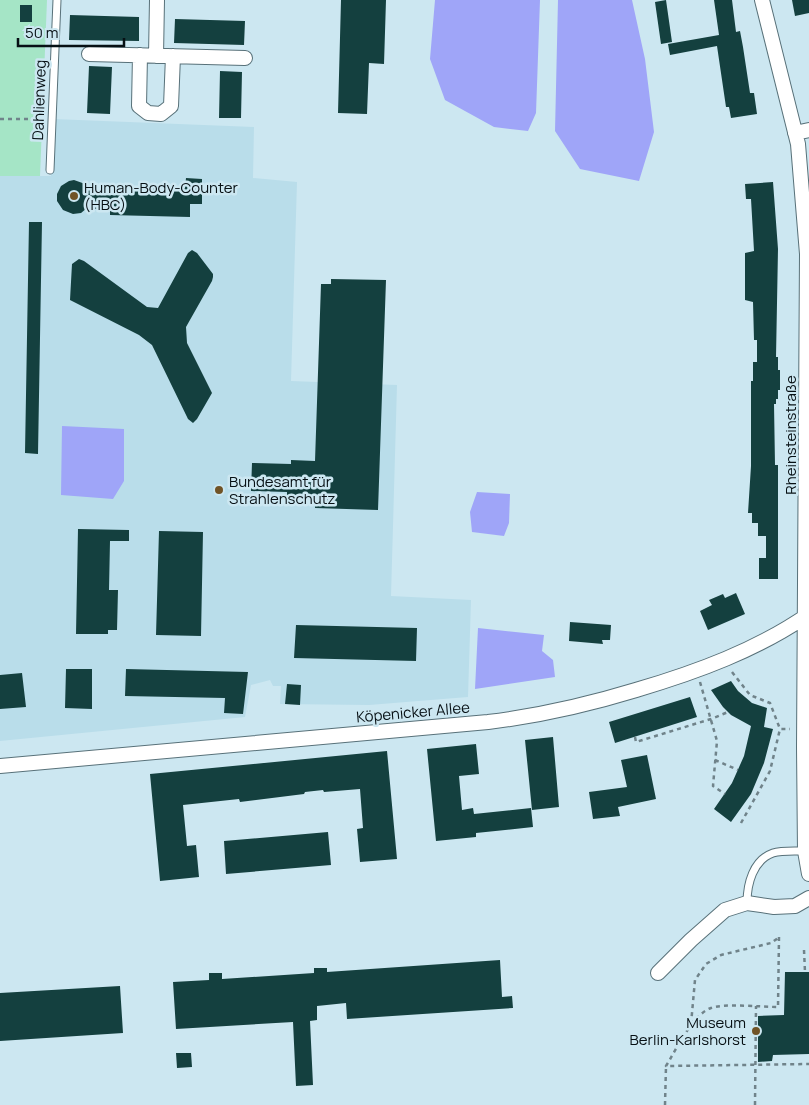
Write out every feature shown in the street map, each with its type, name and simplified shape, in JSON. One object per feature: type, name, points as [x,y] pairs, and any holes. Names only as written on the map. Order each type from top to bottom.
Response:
[{"type":"street","points":[[156,56],[157,0]]},
{"type":"street","name":"Rheinsteinstraße","points":[[762,0],[802,131],[807,254],[807,615],[804,729],[805,851],[809,874]]},
{"type":"street","points":[[89,54],[245,58]]},
{"type":"street","points":[[140,55],[139,106],[148,114],[161,114],[171,106],[173,56]]},
{"type":"street","name":"Köpenicker Allee","points":[[0,766],[537,716],[696,672],[782,632],[807,615]]},
{"type":"street","points":[[658,973],[725,910],[747,904],[774,907],[795,906],[809,898]]},
{"type":"lane","name":"Dahlienweg","points":[[50,170],[57,0]]},
{"type":"lane","points":[[747,904],[747,891],[753,872],[760,860],[774,852],[805,851]]},
{"type":"path","points":[[0,119],[32,120]]},
{"type":"path","points":[[726,659],[730,669],[750,695],[770,703],[780,729],[770,771],[741,823]]},
{"type":"path","points":[[696,672],[718,741],[713,786],[725,794]]},
{"type":"path","points":[[634,737],[636,742],[728,712]]},
{"type":"path","points":[[780,729],[804,729]]},
{"type":"path","points":[[716,760],[738,770]]},
{"type":"path","points":[[666,1105],[666,1066],[700,1015],[711,1008],[778,1007],[779,937],[771,943],[721,955],[706,964],[695,980],[691,1026]]},
{"type":"path","points":[[804,950],[805,972]]},
{"type":"path","points":[[756,1006],[756,1105]]},
{"type":"path","points":[[666,1066],[809,1064]]},
{"type":"shaded area","name":"Bundesamt für Strahlenschutz","points":[[53,119],[254,127],[253,178],[297,182],[291,381],[397,385],[391,596],[471,600],[468,697],[369,705],[280,704],[281,686],[273,686],[270,680],[251,685],[245,717],[0,741],[0,176],[51,176]]},
{"type":"green space","points":[[0,0],[47,0],[40,176],[0,176]]},
{"type":"water","points":[[435,0],[540,0],[536,113],[528,131],[494,127],[445,100],[430,59]]},
{"type":"water","points":[[558,0],[632,0],[645,59],[654,132],[639,181],[580,169],[555,131]]},
{"type":"water","points":[[62,426],[124,429],[124,481],[113,499],[61,495]]},
{"type":"water","points":[[477,492],[510,494],[509,523],[504,536],[472,532],[470,512]]},
{"type":"water","points":[[478,628],[544,635],[542,651],[553,660],[555,677],[475,689]]},
{"type":"building","points":[[341,0],[386,0],[384,64],[369,63],[367,114],[338,113]]},
{"type":"building","points":[[666,0],[672,42],[661,44],[655,2]]},
{"type":"building","points":[[714,0],[732,0],[736,32],[740,31],[750,93],[754,93],[757,114],[731,118],[729,107],[726,107],[717,46],[670,55],[668,44],[719,35]]},
{"type":"building","points":[[792,0],[809,0],[809,13],[795,16]]},
{"type":"building","points":[[20,5],[32,5],[32,22],[20,22]]},
{"type":"building","points":[[70,15],[139,17],[139,41],[69,40]]},
{"type":"building","points":[[175,19],[245,21],[244,45],[174,43]]},
{"type":"building","points":[[89,66],[112,67],[110,114],[87,113]]},
{"type":"building","points":[[220,71],[242,72],[241,118],[219,118]]},
{"type":"building","points":[[186,178],[202,179],[202,204],[190,204],[190,217],[110,215],[110,210],[87,208],[81,213],[73,214],[63,210],[57,201],[57,194],[61,186],[74,180],[88,185],[185,188]]},
{"type":"building","points":[[773,182],[778,249],[776,357],[778,357],[778,370],[780,370],[780,390],[778,390],[776,404],[774,404],[775,465],[778,465],[778,579],[759,579],[759,558],[766,558],[766,536],[758,536],[758,523],[752,523],[752,513],[748,513],[751,466],[751,381],[753,381],[753,362],[757,362],[757,340],[754,340],[753,302],[745,300],[745,253],[754,251],[751,199],[746,199],[745,184]]},
{"type":"building","points":[[29,222],[42,222],[38,454],[25,453]]},
{"type":"building","points":[[192,250],[197,253],[213,274],[212,281],[186,327],[187,343],[212,393],[193,423],[188,419],[152,345],[139,335],[70,300],[72,264],[79,259],[147,307],[158,308],[188,253]]},
{"type":"building","points":[[331,279],[386,280],[378,510],[315,508],[315,498],[287,497],[287,492],[251,491],[252,463],[291,464],[291,460],[315,461],[321,284],[331,284]]},
{"type":"building","points":[[78,529],[129,530],[129,541],[110,541],[109,590],[118,590],[117,630],[108,630],[108,634],[76,634]]},
{"type":"building","points":[[159,531],[203,532],[201,636],[156,635]]},
{"type":"building","points":[[736,593],[745,614],[708,630],[700,611],[712,605],[709,600],[723,594],[725,598]]},
{"type":"building","points":[[570,622],[611,625],[610,640],[602,640],[603,644],[569,641]]},
{"type":"building","points":[[296,625],[417,628],[416,661],[294,658]]},
{"type":"building","points":[[66,669],[92,669],[92,709],[65,708]]},
{"type":"building","points":[[126,669],[248,672],[243,714],[224,713],[225,698],[125,696]]},
{"type":"building","points":[[22,673],[26,707],[0,709],[0,675]]},
{"type":"building","points":[[731,681],[738,691],[752,703],[767,708],[764,727],[773,729],[764,763],[751,794],[731,822],[714,809],[732,783],[744,756],[751,726],[731,715],[711,690]]},
{"type":"building","points":[[287,684],[301,685],[300,705],[285,704]]},
{"type":"building","points":[[690,697],[697,717],[615,743],[609,722]]},
{"type":"building","points":[[553,737],[559,807],[532,810],[525,740]]},
{"type":"building","points":[[476,744],[479,774],[459,776],[462,810],[473,808],[474,814],[531,808],[533,827],[476,833],[476,837],[436,841],[427,749]]},
{"type":"building","points":[[387,751],[397,859],[360,862],[357,829],[363,828],[360,789],[324,792],[323,790],[240,802],[239,799],[183,805],[187,846],[196,845],[199,877],[160,881],[150,774]]},
{"type":"building","points":[[647,755],[656,799],[618,807],[620,816],[593,819],[589,792],[627,787],[621,760]]},
{"type":"building","points":[[328,832],[331,865],[226,874],[224,841]]},
{"type":"building","points":[[500,960],[502,997],[512,996],[513,1008],[347,1019],[346,1003],[317,1006],[317,1020],[310,1021],[313,1085],[296,1086],[293,1022],[176,1029],[173,982],[209,980],[209,973],[222,973],[222,979],[314,973],[314,968],[327,968],[327,972]]},
{"type":"building","points":[[785,972],[809,972],[809,1054],[773,1055],[772,1061],[758,1062],[758,1016],[784,1015]]},
{"type":"building","points":[[120,986],[123,1033],[0,1041],[0,993]]},
{"type":"building","points":[[176,1053],[191,1053],[192,1067],[177,1068]]},
{"type":"place","name":"Human-Body-Counter (HBC)","points":[[74,196]]},
{"type":"place","name":"Bundesamt für Strahlenschutz","points":[[219,490]]},
{"type":"place","name":"Museum Berlin-Karlshorst","points":[[756,1031]]}]
